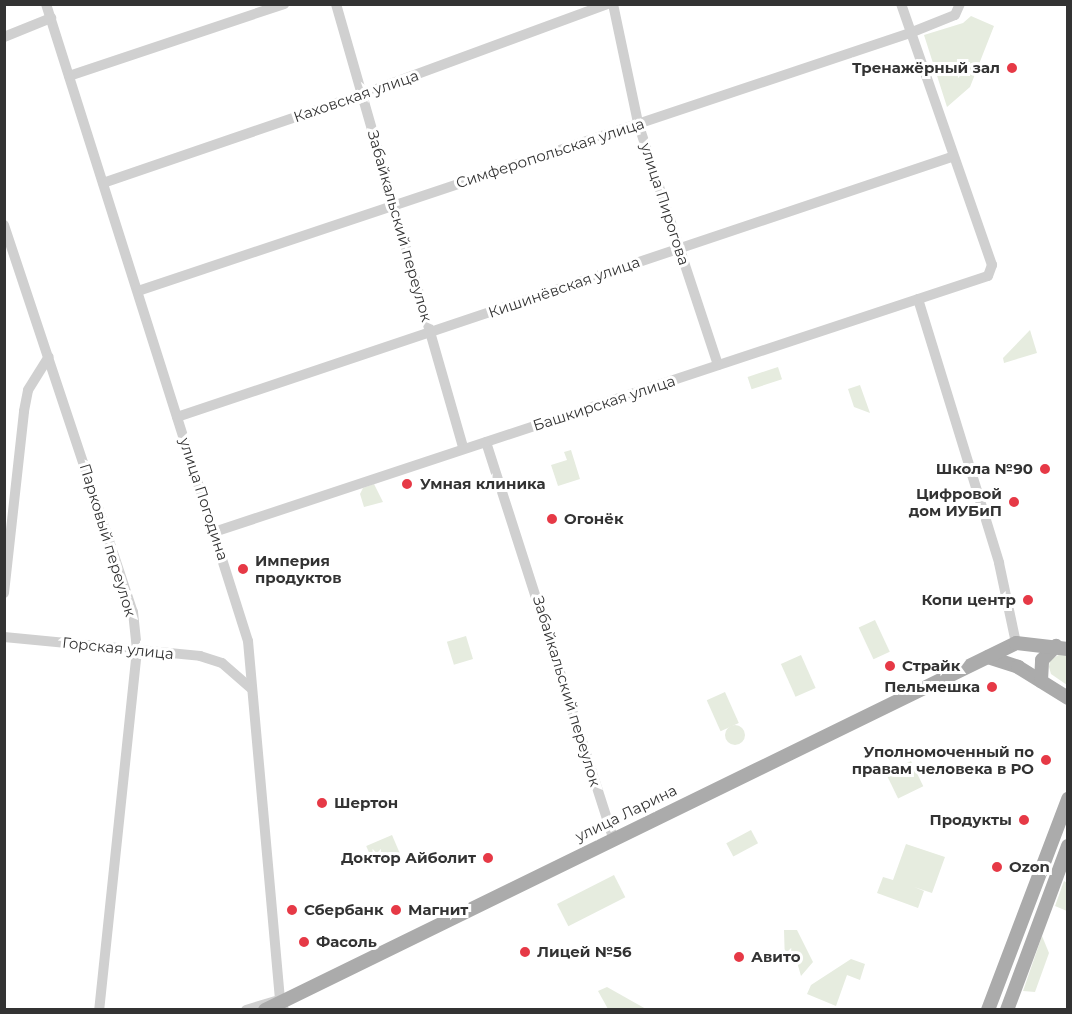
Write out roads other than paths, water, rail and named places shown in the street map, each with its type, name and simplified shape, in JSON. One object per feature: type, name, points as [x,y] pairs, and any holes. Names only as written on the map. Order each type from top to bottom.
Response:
[{"type":"main road","name":"улица Ларина","points":[[265,1010],[282,1005],[613,838],[1017,643]]},
{"type":"main road","points":[[1018,667],[1017,643],[1062,648]]},
{"type":"main road","points":[[1041,681],[1042,660],[1062,648]]},
{"type":"main road","points":[[988,657],[1018,667],[1068,698]]},
{"type":"main road","points":[[988,1010],[1068,799]]},
{"type":"main road","points":[[1007,1010],[1068,846]]},
{"type":"street","name":"улица Погодина","points":[[46,4],[248,641],[282,1005]]},
{"type":"street","points":[[69,76],[284,4]]},
{"type":"street","name":"Забайкальский переулок","points":[[336,4],[463,448]]},
{"type":"street","name":"Каховская улица","points":[[104,183],[363,94],[608,4]]},
{"type":"street","name":"улица Пирогова","points":[[613,4],[638,123],[718,365]]},
{"type":"street","points":[[901,4],[952,157]]},
{"type":"street","name":"Симферопольская улица","points":[[138,291],[910,33],[960,7]]},
{"type":"street","points":[[4,37],[51,18]]},
{"type":"street","name":"Кишинёвская улица","points":[[177,417],[430,334],[679,246],[952,157]]},
{"type":"street","name":"Башкирская улица","points":[[214,532],[988,276],[992,271],[952,157]]},
{"type":"street","name":"Парковый переулок","points":[[4,225],[129,597],[137,650],[99,1010]]},
{"type":"street","points":[[918,299],[1010,608],[1017,643]]},
{"type":"street","points":[[4,593],[28,390],[49,357]]},
{"type":"street","name":"Забайкальский переулок","points":[[486,441],[613,838]]},
{"type":"street","name":"Горская улица","points":[[4,637],[200,656],[230,668],[251,688]]},
{"type":"street","points":[[230,668],[245,667],[249,659]]},
{"type":"street","name":"улица Ларина","points":[[246,1010],[282,1005]]},
{"type":"place","name":"Тренажёрный зал","points":[[1012,68]]},
{"type":"place","name":"Школа №90","points":[[1045,469]]},
{"type":"place","name":"Умная клиника","points":[[407,484]]},
{"type":"place","name":"Цифровой дом ИУБиП","points":[[1014,502]]},
{"type":"place","name":"Огонёк","points":[[552,519]]},
{"type":"place","name":"Империя продуктов","points":[[243,569]]},
{"type":"place","name":"Копи центр","points":[[1028,600]]},
{"type":"place","name":"Страйк","points":[[890,666]]},
{"type":"place","name":"Пельмешка","points":[[992,687]]},
{"type":"place","name":"Уполномоченный по правам человека в РО","points":[[1046,760]]},
{"type":"place","name":"Шертон","points":[[322,803]]},
{"type":"place","name":"Продукты","points":[[1024,820]]},
{"type":"place","name":"Доктор Айболит","points":[[488,858]]},
{"type":"place","name":"Ozon","points":[[997,867]]},
{"type":"place","name":"Сбербанк","points":[[292,910]]},
{"type":"place","name":"Магнит","points":[[396,910]]},
{"type":"place","name":"Фасоль","points":[[304,942]]},
{"type":"place","name":"Лицей №56","points":[[525,952]]},
{"type":"place","name":"Авито","points":[[739,957]]}]
